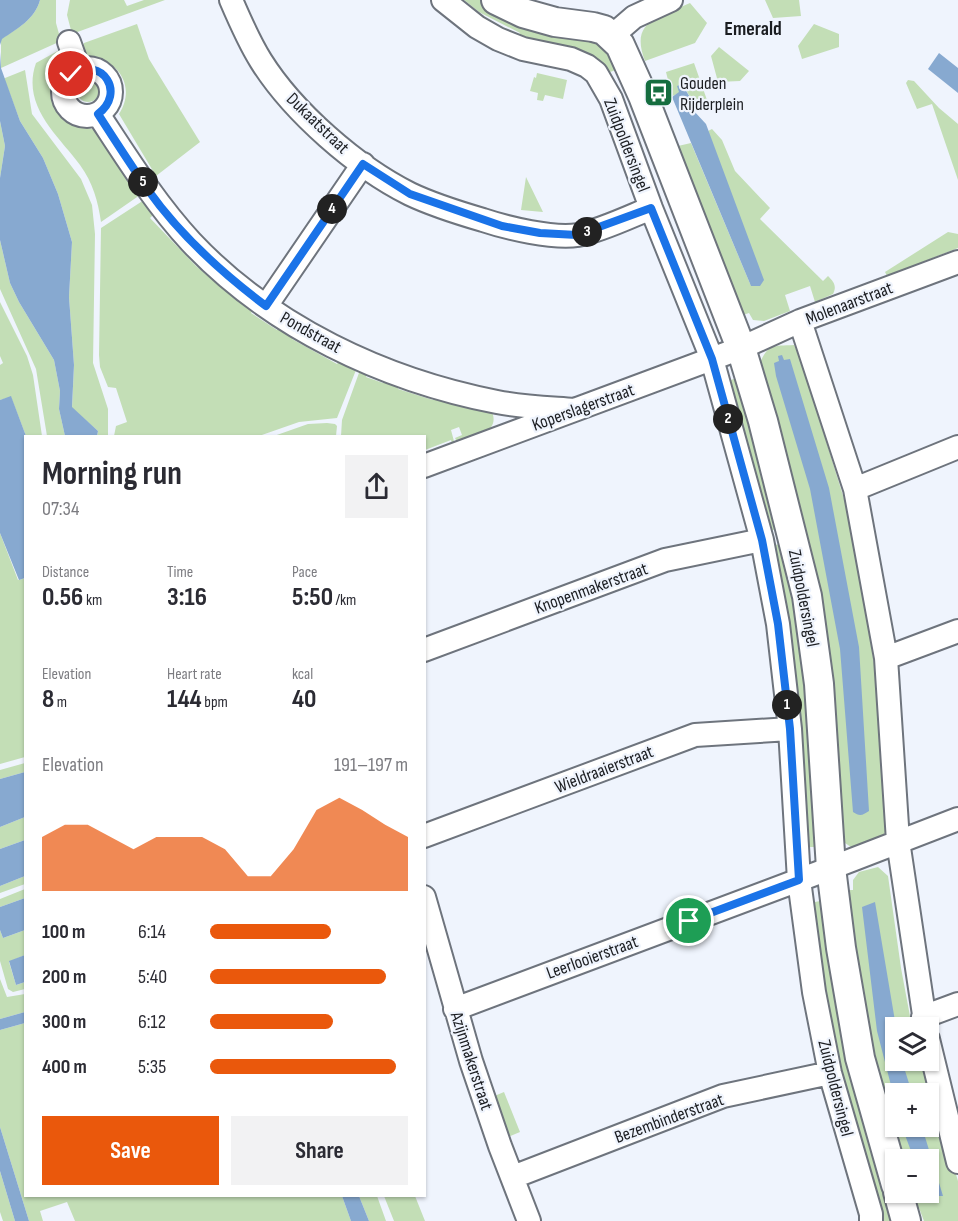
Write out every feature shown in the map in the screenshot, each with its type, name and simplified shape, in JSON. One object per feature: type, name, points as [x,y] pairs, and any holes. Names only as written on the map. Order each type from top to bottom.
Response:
[{"type":"street","name":"Dukaatstraat","points":[[231,0],[242,27],[262,63],[292,102],[326,135],[363,164],[410,194],[502,226],[540,233],[577,235],[651,208]]},
{"type":"street","name":"Zuidpoldersingel","points":[[443,0],[468,21],[498,39],[523,49],[571,59],[597,73],[611,99],[651,208],[712,359],[762,540],[778,624],[790,729],[799,880],[814,992],[830,1073],[871,1214],[871,1221]]},
{"type":"street","points":[[496,0],[523,14],[555,22],[593,27],[604,30],[612,36],[633,17],[671,0]]},
{"type":"street","name":"Zuidpoldersingel","points":[[612,36],[620,45],[634,74],[741,348],[763,421],[807,596],[819,684],[831,868],[841,948],[860,1058],[886,1149]]},
{"type":"street","points":[[69,42],[79,70]]},
{"type":"street","points":[[93,69],[105,76],[109,82],[110,97],[104,109],[98,114],[81,116],[67,106],[63,98],[63,89],[71,74],[79,70],[93,69]]},
{"type":"street","name":"Pondstraat","points":[[98,114],[149,192],[185,235],[240,286],[266,306],[324,341],[400,375],[498,402],[574,410]]},
{"type":"street","points":[[266,306],[363,164]]},
{"type":"street","name":"Molenaarstraat","points":[[741,348],[801,321],[958,262]]},
{"type":"street","points":[[801,321],[855,489],[886,658],[898,841],[924,1017]]},
{"type":"street","name":"Koperslagerstraat","points":[[426,465],[741,348]]},
{"type":"street","points":[[495,440],[501,426],[502,416],[498,402]]},
{"type":"street","points":[[855,489],[958,447]]},
{"type":"street","name":"Knopenmakerstraat","points":[[426,649],[665,560],[762,540]]},
{"type":"street","points":[[886,658],[958,631]]},
{"type":"street","name":"Wieldraaierstraat","points":[[426,835],[695,735],[790,729]]},
{"type":"street","name":"Leerlooierstraat","points":[[455,1009],[958,819]]},
{"type":"street","name":"Azijnmakerstraat","points":[[426,904],[471,1061],[529,1221]]},
{"type":"street","points":[[939,1018],[958,1004]]},
{"type":"street","points":[[936,1071],[958,1162]]},
{"type":"street","name":"Bezembinderstraat","points":[[513,1177],[723,1096],[830,1073]]},
{"type":"street","points":[[901,1203],[906,1221]]},
{"type":"green space","points":[[40,0],[56,0],[56,23],[61,41],[1,68],[1,39],[30,18]]},
{"type":"green space","points":[[70,0],[124,0],[127,6],[144,0],[165,0],[72,34],[67,15]]},
{"type":"green space","points":[[464,0],[480,0],[602,42],[619,69],[607,73],[518,37],[520,33],[479,12]]},
{"type":"green space","points":[[765,0],[799,0],[801,16],[773,18]]},
{"type":"green space","points":[[690,3],[707,23],[695,43],[645,61],[641,47],[644,28],[658,17]]},
{"type":"green space","points":[[137,24],[149,59],[200,142],[156,176],[119,114],[126,92],[120,74],[105,61],[83,56],[84,43]]},
{"type":"green space","points":[[814,24],[839,34],[839,47],[802,59],[798,46]]},
{"type":"green space","points":[[719,47],[749,71],[740,81],[718,82],[711,56]]},
{"type":"green space","points":[[63,48],[69,61],[56,74],[53,81],[52,95],[55,108],[69,123],[99,133],[140,195],[101,222],[92,185],[80,165],[44,119],[33,93],[36,63]]},
{"type":"green space","points":[[694,63],[707,100],[694,104],[686,90],[666,99],[659,83],[668,80],[666,72]]},
{"type":"green space","points":[[25,70],[32,114],[81,179],[92,205],[95,234],[93,363],[108,409],[108,435],[97,435],[98,431],[72,408],[74,365],[69,297],[72,242],[58,194],[43,158],[20,121],[5,81],[0,80]]},
{"type":"green space","points":[[537,73],[567,80],[563,99],[545,95],[543,101],[537,100],[538,93],[530,91]]},
{"type":"green space","points":[[88,80],[96,83],[99,91],[96,99],[88,102],[80,99],[77,91],[80,83]]},
{"type":"green space","points":[[908,80],[914,81],[939,108],[958,124],[958,180],[932,104],[917,109],[906,83]]},
{"type":"green space","points":[[0,121],[5,146],[0,178]]},
{"type":"green space","points":[[712,129],[722,140],[735,171],[770,208],[760,219],[823,281],[828,276],[832,280],[835,289],[833,294],[815,302],[810,286],[785,295],[790,311],[764,321],[753,320],[749,313],[743,315],[678,146],[691,143],[751,286],[726,181],[708,131]]},
{"type":"green space","points":[[526,177],[543,212],[521,210]]},
{"type":"green space","points":[[144,200],[155,213],[150,218],[196,266],[235,299],[239,294],[255,307],[251,313],[277,330],[281,325],[294,333],[292,339],[337,364],[341,358],[355,364],[353,369],[356,370],[337,418],[299,422],[262,435],[114,435],[116,426],[127,422],[116,388],[108,387],[100,367],[101,228]]},
{"type":"green space","points":[[948,232],[958,234],[958,248],[887,276],[885,272]]},
{"type":"green space","points":[[0,240],[10,283],[54,360],[60,391],[59,409],[65,435],[47,435],[36,369],[0,289]]},
{"type":"green space","points":[[0,302],[27,356],[33,375],[42,435],[26,435],[11,397],[0,400],[0,365],[3,363],[0,356]]},
{"type":"green space","points":[[794,345],[800,357],[845,502],[876,676],[886,829],[882,841],[854,849],[842,841],[817,601],[799,501],[757,369],[770,348]]},
{"type":"green space","points":[[360,370],[368,371],[366,377],[383,383],[385,378],[400,382],[398,389],[433,400],[435,393],[490,408],[493,416],[493,423],[485,433],[458,444],[455,438],[462,435],[459,427],[451,430],[455,445],[453,446],[451,440],[426,450],[426,435],[341,435],[342,420]]},
{"type":"green space","points":[[736,378],[783,524],[807,667],[816,847],[803,847],[772,546],[779,544],[777,529],[768,531],[726,382]]},
{"type":"green space","points":[[308,424],[335,424],[336,435],[277,435]]},
{"type":"green space","points":[[0,533],[18,580],[24,578],[24,757],[0,764]]},
{"type":"green space","points":[[24,763],[24,772],[0,779],[0,770]]},
{"type":"green space","points":[[24,817],[24,840],[0,849],[0,827]]},
{"type":"green space","points":[[878,867],[888,876],[910,1017],[885,1017],[885,1071],[925,1071],[929,1083],[885,1083],[885,1106],[856,995],[847,890],[853,890],[853,880],[859,872]]},
{"type":"green space","points":[[24,876],[24,884],[0,893],[0,886]]},
{"type":"green space","points":[[24,889],[24,898],[0,907],[0,899]]},
{"type":"green space","points":[[820,901],[828,930],[885,1185],[885,1203],[889,1203],[893,1221],[881,1221],[837,1069],[810,903]]},
{"type":"green space","points":[[0,930],[3,938],[24,930],[24,955],[9,962],[16,985],[24,982],[24,989],[13,992],[8,989],[0,961]]},
{"type":"green space","points":[[0,979],[7,997],[24,994],[24,1012],[0,1019]]},
{"type":"green space","points":[[24,1023],[24,1197],[342,1197],[351,1221],[75,1221],[67,1202],[40,1211],[43,1221],[29,1221],[0,1127],[0,1030]]},
{"type":"green space","points":[[504,1092],[520,1132],[508,1137],[492,1097]]},
{"type":"green space","points":[[939,1118],[958,1181],[958,1221],[924,1221],[919,1208],[913,1208],[911,1203],[939,1203],[939,1149],[896,1149],[893,1137],[939,1137]]},
{"type":"green space","points":[[0,1171],[15,1221],[3,1221],[0,1212]]},
{"type":"green space","points":[[359,1197],[377,1197],[386,1221],[369,1221]]},
{"type":"green space","points":[[384,1197],[415,1197],[425,1221],[394,1221]]},
{"type":"water","points":[[0,0],[40,0],[30,18],[2,39],[0,45]]},
{"type":"water","points":[[0,52],[1,68],[20,121],[43,158],[58,194],[72,242],[69,297],[74,365],[72,407],[98,431],[97,435],[65,435],[59,409],[60,391],[54,360],[10,283],[0,240],[0,178],[5,146],[0,121]]},
{"type":"water","points":[[939,53],[958,68],[958,93],[928,69]]},
{"type":"water","points":[[682,84],[694,104],[693,110],[706,124],[764,280],[760,286],[751,286],[672,97],[679,92],[677,86]]},
{"type":"water","points":[[782,355],[784,360],[790,359],[829,488],[859,647],[869,811],[861,815],[853,812],[840,649],[810,489],[776,376],[774,363],[779,361],[778,356]]},
{"type":"water","points":[[11,396],[26,435],[24,578],[19,580],[0,533],[0,400]]},
{"type":"water","points":[[24,772],[24,817],[0,827],[0,779]]},
{"type":"water","points":[[24,840],[24,876],[0,886],[0,849]]},
{"type":"water","points":[[24,898],[24,930],[3,938],[0,930],[0,907]]},
{"type":"water","points":[[875,902],[894,1017],[885,1017],[885,1062],[877,1031],[862,907]]},
{"type":"water","points":[[24,955],[24,982],[16,985],[9,961]]},
{"type":"water","points":[[24,1012],[24,1023],[0,1030],[0,1019]]},
{"type":"water","points":[[887,1071],[905,1071],[909,1083],[890,1083]]},
{"type":"water","points":[[0,1127],[29,1221],[15,1221],[0,1171]]},
{"type":"water","points":[[906,1137],[925,1137],[929,1149],[910,1149]]},
{"type":"water","points":[[939,1183],[943,1196],[939,1196]]},
{"type":"water","points":[[342,1197],[359,1197],[369,1221],[351,1221]]},
{"type":"place","name":"Gouden Rijderplein","points":[[659,93]]},
{"type":"district","name":"Emerald","points":[[753,28]]},
{"type":"route","points":[[71,74],[86,68],[105,76],[111,90],[110,97],[108,104],[98,114],[149,192],[192,243],[266,306],[363,164],[410,194],[459,213],[502,226],[540,233],[577,235],[651,208],[712,359],[762,540],[778,624],[790,729],[799,880],[689,921]]}]
